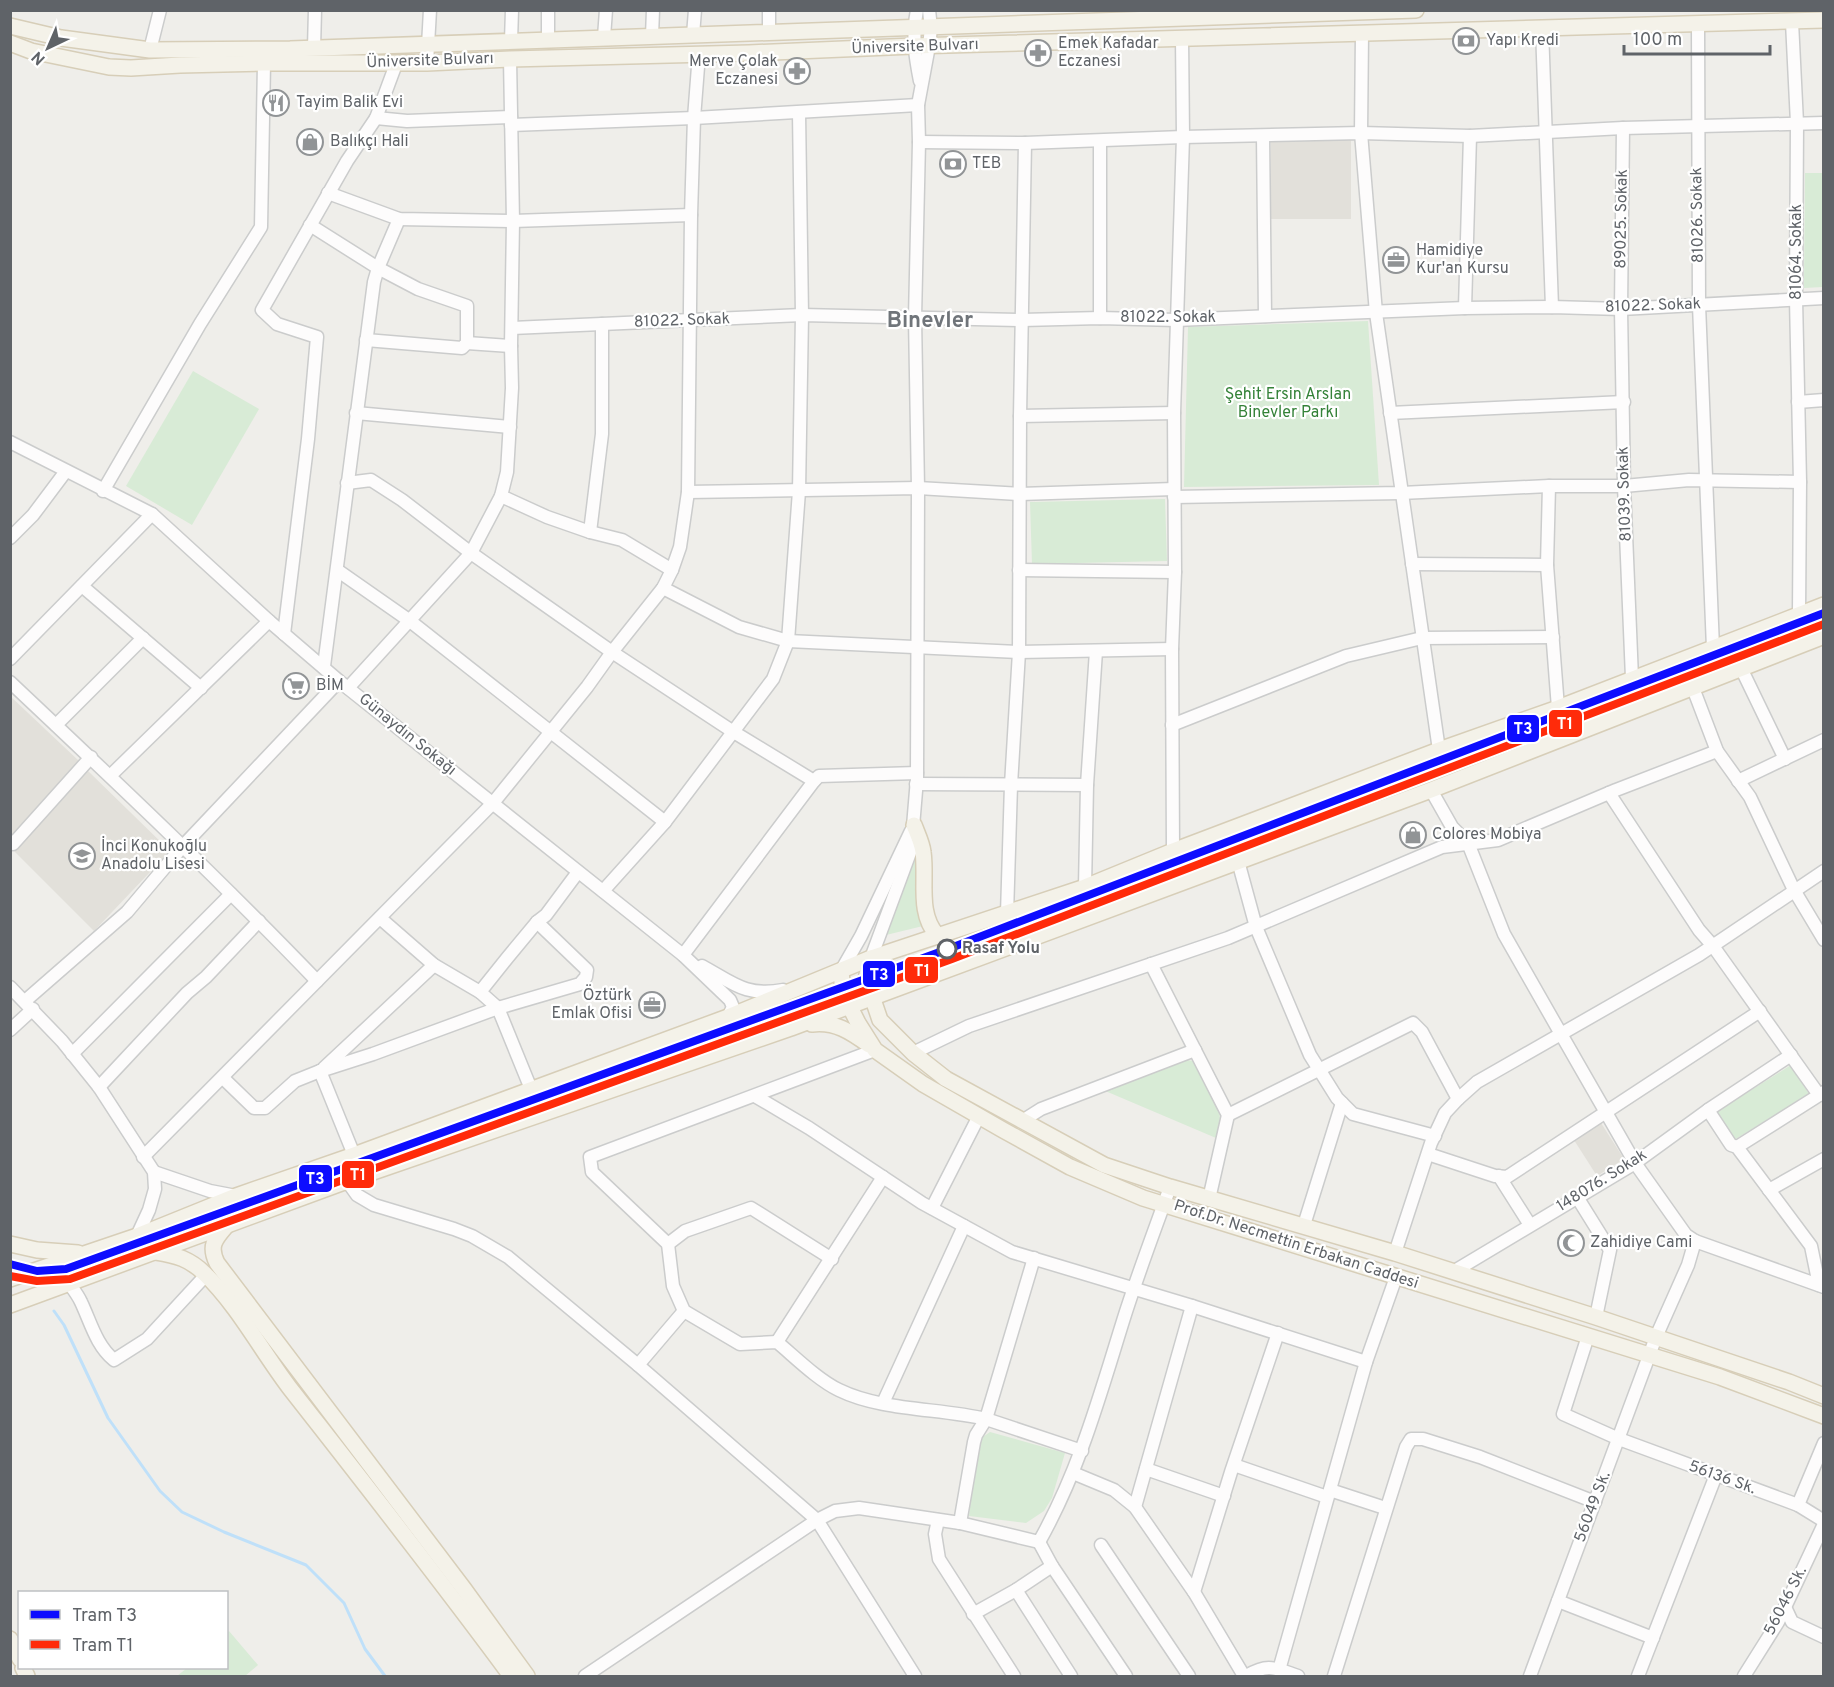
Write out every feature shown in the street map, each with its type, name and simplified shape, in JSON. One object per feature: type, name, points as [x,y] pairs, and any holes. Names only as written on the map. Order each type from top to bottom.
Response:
[{"type":"main road","name":"Üniversite Bulvarı","points":[[10,26],[61,38],[150,50],[314,48],[931,28],[1114,16],[1136,20],[1179,15],[1416,10]]},
{"type":"main road","name":"Üniversite Bulvarı","points":[[10,44],[31,51],[109,67],[131,68],[264,63],[396,64],[913,46],[1824,20]]},
{"type":"main road","points":[[10,1280],[137,1236],[236,1196],[354,1155],[728,1017],[871,958],[1085,887],[1173,851],[1439,750],[1558,708],[1824,605]]},
{"type":"main road","points":[[10,1305],[347,1181],[791,1028],[1431,790],[1824,636]]},
{"type":"main road","points":[[914,825],[923,850],[925,910],[930,927],[937,935]]},
{"type":"main road","name":"Prof.Dr. Necmettin Erbakan Caddesi","points":[[871,958],[866,979],[880,1020],[913,1053],[946,1080],[1104,1165],[1209,1199],[1395,1253],[1596,1317],[1824,1396]]},
{"type":"main road","name":"Prof.Dr. Necmettin Erbakan Caddesi","points":[[841,971],[842,987],[849,1006],[875,1050],[922,1084],[1070,1167],[1143,1198],[1720,1377],[1824,1416]]},
{"type":"main road","points":[[791,1028],[819,1023],[831,1024],[844,1028],[875,1050]]},
{"type":"main road","points":[[228,1224],[213,1243],[213,1254],[464,1589],[527,1677]]},
{"type":"main road","points":[[10,1244],[37,1250],[84,1254]]},
{"type":"main road","points":[[156,1252],[189,1260],[227,1299],[285,1382],[454,1598],[511,1677]]},
{"type":"main road","points":[[202,1271],[202,1258],[213,1254]]},
{"type":"main road","points":[[10,1639],[18,1655]]},
{"type":"street","points":[[150,50],[160,10]]},
{"type":"street","points":[[314,48],[315,10]]},
{"type":"street","points":[[428,63],[430,10]]},
{"type":"street","points":[[511,41],[512,10]]},
{"type":"street","points":[[548,10],[548,39]]},
{"type":"street","points":[[604,37],[606,10]]},
{"type":"street","points":[[652,36],[653,10]]},
{"type":"street","points":[[693,34],[695,10]]},
{"type":"street","points":[[769,10],[769,32]]},
{"type":"street","points":[[917,10],[913,46],[921,88]]},
{"type":"street","points":[[871,958],[911,850],[917,778],[918,488],[915,318],[918,105],[929,46],[931,28],[929,10]]},
{"type":"street","name":"81064. Sokak","points":[[1792,22],[1797,123],[1796,299],[1800,614]]},
{"type":"street","name":"81026. Sokak","points":[[1698,24],[1699,305]]},
{"type":"street","points":[[1542,29],[1552,307]]},
{"type":"street","points":[[1362,33],[1361,133],[1376,313],[1439,750]]},
{"type":"street","points":[[1173,851],[1174,413],[1184,137],[1182,38]]},
{"type":"street","points":[[143,1157],[493,803],[663,588],[680,547],[688,492],[691,215],[694,118],[699,54]]},
{"type":"street","points":[[10,1030],[29,1005],[127,912],[182,848],[344,684],[410,621],[471,553],[501,496],[507,472],[512,388],[513,221],[510,59]]},
{"type":"street","points":[[103,491],[200,324],[261,227],[264,63]]},
{"type":"street","points":[[284,634],[308,439],[317,337],[277,324],[262,310],[328,193],[376,118],[396,64]]},
{"type":"street","points":[[376,118],[407,121],[511,121],[694,118],[918,105]]},
{"type":"street","points":[[603,891],[664,822],[773,679],[788,641],[799,491],[802,315],[798,113]]},
{"type":"street","points":[[919,142],[1025,143],[1361,133],[1470,135],[1697,125],[1824,123]]},
{"type":"street","name":"89025. Sokak","points":[[1621,309],[1623,128]]},
{"type":"street","points":[[1465,308],[1470,135]]},
{"type":"street","points":[[1263,136],[1265,316]]},
{"type":"street","points":[[1100,141],[1100,318]]},
{"type":"street","points":[[1007,914],[1018,652],[1025,143]]},
{"type":"street","points":[[328,193],[399,219],[513,221],[691,215]]},
{"type":"street","points":[[324,666],[356,413],[378,268],[399,219]]},
{"type":"street","points":[[310,225],[378,268],[418,289],[467,306],[467,343],[462,348],[366,340]]},
{"type":"street","name":"81022. Sokak","points":[[512,328],[802,315],[1022,320],[1100,318],[1176,320],[1465,308],[1621,309],[1824,298]]},
{"type":"street","points":[[1699,305],[1713,648]]},
{"type":"street","name":"81039. Sokak","points":[[1621,309],[1624,486],[1632,678]]},
{"type":"street","points":[[590,532],[603,434],[602,324]]},
{"type":"street","points":[[467,343],[511,346]]},
{"type":"street","points":[[1798,402],[1824,400]]},
{"type":"street","points":[[1390,413],[1623,402]]},
{"type":"street","points":[[356,413],[510,427]]},
{"type":"street","points":[[1020,416],[1174,413]]},
{"type":"street","name":"Günaydın Sokağı","points":[[13,447],[152,514],[269,621],[344,684],[683,955]]},
{"type":"street","points":[[10,538],[33,515],[66,471]]},
{"type":"street","points":[[347,483],[371,480],[612,652],[732,731],[814,781]]},
{"type":"street","points":[[688,492],[918,488],[1020,495],[1401,493],[1549,486],[1624,486],[1666,481],[1800,482]]},
{"type":"street","points":[[1549,486],[1547,565],[1558,708]]},
{"type":"street","points":[[501,496],[547,517],[622,540],[672,570]]},
{"type":"street","points":[[10,659],[152,514]]},
{"type":"street","points":[[1412,564],[1547,565]]},
{"type":"street","points":[[337,570],[410,621],[552,731],[664,822]]},
{"type":"street","points":[[1019,570],[1175,572]]},
{"type":"street","points":[[82,586],[201,688]]},
{"type":"street","points":[[663,588],[739,627],[788,641],[1018,652],[1172,649]]},
{"type":"street","points":[[111,775],[269,621]]},
{"type":"street","points":[[1172,725],[1347,656],[1422,638],[1553,637]]},
{"type":"street","points":[[56,725],[143,638]]},
{"type":"street","points":[[1085,887],[1087,785],[1096,651]]},
{"type":"street","points":[[1741,668],[1785,759]]},
{"type":"street","points":[[10,682],[111,775],[317,981]]},
{"type":"street","points":[[1693,688],[1717,751],[1750,797],[1794,890],[1824,940]]},
{"type":"street","points":[[1738,781],[1824,741]]},
{"type":"street","points":[[913,1053],[969,1026],[1256,927],[1442,847],[1498,840],[1717,751]]},
{"type":"street","points":[[10,841],[13,844],[91,757]]},
{"type":"street","points":[[683,955],[819,776],[1087,785]]},
{"type":"street","points":[[1431,790],[1452,827],[1468,843],[1504,934],[1561,1034],[1635,1162],[1686,1235],[1695,1241],[1821,1286]]},
{"type":"street","points":[[1609,793],[1699,930],[1821,1094],[1737,1147]]},
{"type":"street","points":[[841,971],[861,936],[914,825]]},
{"type":"street","points":[[1238,861],[1256,927],[1310,1055],[1336,1098],[1353,1114],[1435,1136]]},
{"type":"street","points":[[1395,1253],[1435,1136],[1445,1113],[1458,1099],[1478,1082],[1713,946],[1824,871]]},
{"type":"street","points":[[480,992],[537,922],[546,915],[578,872]]},
{"type":"street","points":[[72,1054],[231,894]]},
{"type":"street","points":[[380,918],[434,965],[480,992],[498,1008],[531,1089]]},
{"type":"street","points":[[99,1087],[187,993],[206,977],[259,921]]},
{"type":"street","points":[[223,1078],[254,1108],[265,1108],[295,1081],[498,1008],[580,984],[586,977],[586,970],[537,922]]},
{"type":"street","points":[[683,955],[745,990],[767,993],[801,987]]},
{"type":"street","points":[[683,955],[730,1000],[733,1007],[728,1017]]},
{"type":"street","points":[[1151,964],[1228,1115],[1209,1199]]},
{"type":"street","points":[[321,1071],[434,965]]},
{"type":"street","points":[[10,987],[29,1005],[99,1087],[154,1172],[156,1189],[137,1236]]},
{"type":"street","points":[[1428,1154],[1507,1177],[1760,1011]]},
{"type":"street","points":[[1228,1115],[1413,1023],[1422,1032],[1458,1099]]},
{"type":"street","points":[[875,1050],[590,1158],[592,1172],[668,1244],[673,1286],[684,1311],[740,1344],[777,1341],[840,1391],[883,1403],[986,1419],[1082,1451]]},
{"type":"street","points":[[1022,1121],[1041,1109],[1196,1050]]},
{"type":"street","name":"148076. Sokak","points":[[1453,1272],[1635,1162],[1791,1055]]},
{"type":"street","points":[[321,1071],[354,1155]]},
{"type":"street","points":[[755,1096],[932,1208],[1012,1252],[1192,1306],[1366,1362]]},
{"type":"street","points":[[1304,1225],[1342,1103]]},
{"type":"street","points":[[1708,1110],[1731,1145],[1737,1147],[1811,1246],[1821,1286]]},
{"type":"street","points":[[932,1208],[979,1116]]},
{"type":"street","points":[[1769,1190],[1824,1159]]},
{"type":"street","points":[[154,1172],[210,1191],[236,1196]]},
{"type":"street","points":[[1499,1176],[1530,1226]]},
{"type":"street","points":[[777,1341],[883,1177]]},
{"type":"street","points":[[347,1181],[357,1195],[374,1205],[454,1229],[492,1246],[508,1257],[638,1365],[817,1520],[911,1675]]},
{"type":"street","points":[[1039,1542],[1053,1518],[1082,1451],[1133,1289],[1170,1187]]},
{"type":"street","points":[[1577,1197],[1610,1250],[1596,1317]]},
{"type":"street","points":[[668,1244],[686,1231],[751,1208],[832,1259]]},
{"type":"street","points":[[883,1403],[964,1226]]},
{"type":"street","name":"56049 Sk.","points":[[1530,1677],[1656,1337],[1688,1265],[1695,1241]]},
{"type":"street","points":[[960,1523],[974,1442],[986,1419],[1034,1258]]},
{"type":"street","points":[[68,1282],[80,1300],[99,1343],[114,1360],[147,1339],[202,1271]]},
{"type":"street","points":[[1279,1670],[1366,1362],[1396,1276]]},
{"type":"street","points":[[1136,1507],[1192,1306]]},
{"type":"street","points":[[638,1365],[684,1311]]},
{"type":"street","points":[[1194,1592],[1278,1333]]},
{"type":"street","name":"56136 Sk.","points":[[1588,1336],[1563,1414],[1619,1439],[1798,1505],[1824,1523]]},
{"type":"street","points":[[1334,1677],[1386,1508],[1406,1447],[1411,1439],[1423,1439],[1480,1457],[1595,1502]]},
{"type":"street","points":[[1798,1505],[1824,1443]]},
{"type":"street","points":[[1234,1464],[1386,1508]]},
{"type":"street","points":[[1146,1469],[1224,1496]]},
{"type":"street","points":[[1073,1473],[1114,1490],[1136,1507],[1194,1592],[1245,1677],[1262,1667],[1299,1677]]},
{"type":"street","points":[[1638,1677],[1716,1475]]},
{"type":"street","points":[[585,1677],[817,1520],[835,1510],[853,1508],[960,1523],[1039,1542],[1052,1566],[1126,1677]]},
{"type":"street","points":[[938,1520],[935,1534],[939,1559],[1014,1677]]},
{"type":"street","name":"56046 Sk.","points":[[1744,1677],[1778,1622],[1824,1523]]},
{"type":"street","points":[[1101,1545],[1189,1677]]},
{"type":"street","points":[[973,1614],[1016,1590],[1052,1566]]},
{"type":"street","points":[[1016,1590],[1071,1677]]},
{"type":"street","points":[[1558,1601],[1653,1638]]},
{"type":"street","points":[[1785,1607],[1792,1622],[1824,1637]]},
{"type":"shaded area","points":[[1271,139],[1351,139],[1351,219],[1271,219]]},
{"type":"shaded area","points":[[10,696],[79,761],[12,836],[10,834]]},
{"type":"shaded area","points":[[87,770],[170,851],[94,931],[14,851]]},
{"type":"shaded area","points":[[1601,1123],[1624,1159],[1597,1176],[1574,1140]]},
{"type":"green space","points":[[1805,173],[1823,173],[1823,287],[1804,288]]},
{"type":"green space","name":"Şehit Ersin Arslan Binevler Parkı","points":[[1368,321],[1379,485],[1184,487],[1188,327]]},
{"type":"green space","points":[[193,371],[259,409],[192,525],[126,486]]},
{"type":"green space","points":[[1165,499],[1167,561],[1032,564],[1030,502]]},
{"type":"green space","points":[[918,847],[923,926],[886,935],[886,934]]},
{"type":"green space","points":[[1186,1060],[1195,1061],[1215,1099],[1220,1118],[1216,1138],[1103,1090]]},
{"type":"green space","points":[[1791,1065],[1809,1094],[1734,1140],[1716,1112]]},
{"type":"green space","points":[[990,1432],[1065,1453],[1052,1498],[1044,1511],[1026,1523],[969,1516],[977,1441]]},
{"type":"green space","points":[[228,1632],[258,1665],[245,1676],[177,1676],[186,1669],[228,1669]]},
{"type":"waterway","points":[[54,1311],[64,1325],[108,1418],[160,1491],[182,1512],[224,1532],[306,1565],[344,1603],[365,1649],[385,1676]]},
{"type":"tram line","name":"T3","points":[[10,1264],[37,1271],[66,1269],[948,949],[1824,613]]},
{"type":"tram line","name":"T1","points":[[10,1276],[37,1281],[70,1279],[952,959],[1824,624]]},
{"type":"place","name":"Yapı Kredi","points":[[1466,41]]},
{"type":"place","name":"Emek Kafadar Eczanesi","points":[[1038,53]]},
{"type":"place","name":"Merve Çolak Eczanesi","points":[[797,71]]},
{"type":"place","name":"Tayim Balik Evi","points":[[276,103]]},
{"type":"place","name":"Balıkçı Hali","points":[[310,142]]},
{"type":"place","name":"TEB","points":[[953,164]]},
{"type":"place","name":"Hamidiye Kur'an Kursu","points":[[1396,260]]},
{"type":"place","name":"BİM","points":[[296,686]]},
{"type":"place","name":"Colores Mobiya","points":[[1413,835]]},
{"type":"place","name":"İnci Konukoğlu Anadolu Lisesi","points":[[82,856]]},
{"type":"place","name":"Rasaf Yolu","points":[[947,949]]},
{"type":"place","name":"Öztürk Emlak Ofisi","points":[[652,1005]]},
{"type":"place","name":"Zahidiye Cami","points":[[1571,1243]]},
{"type":"district","name":"Binevler","points":[[930,321]]}]
